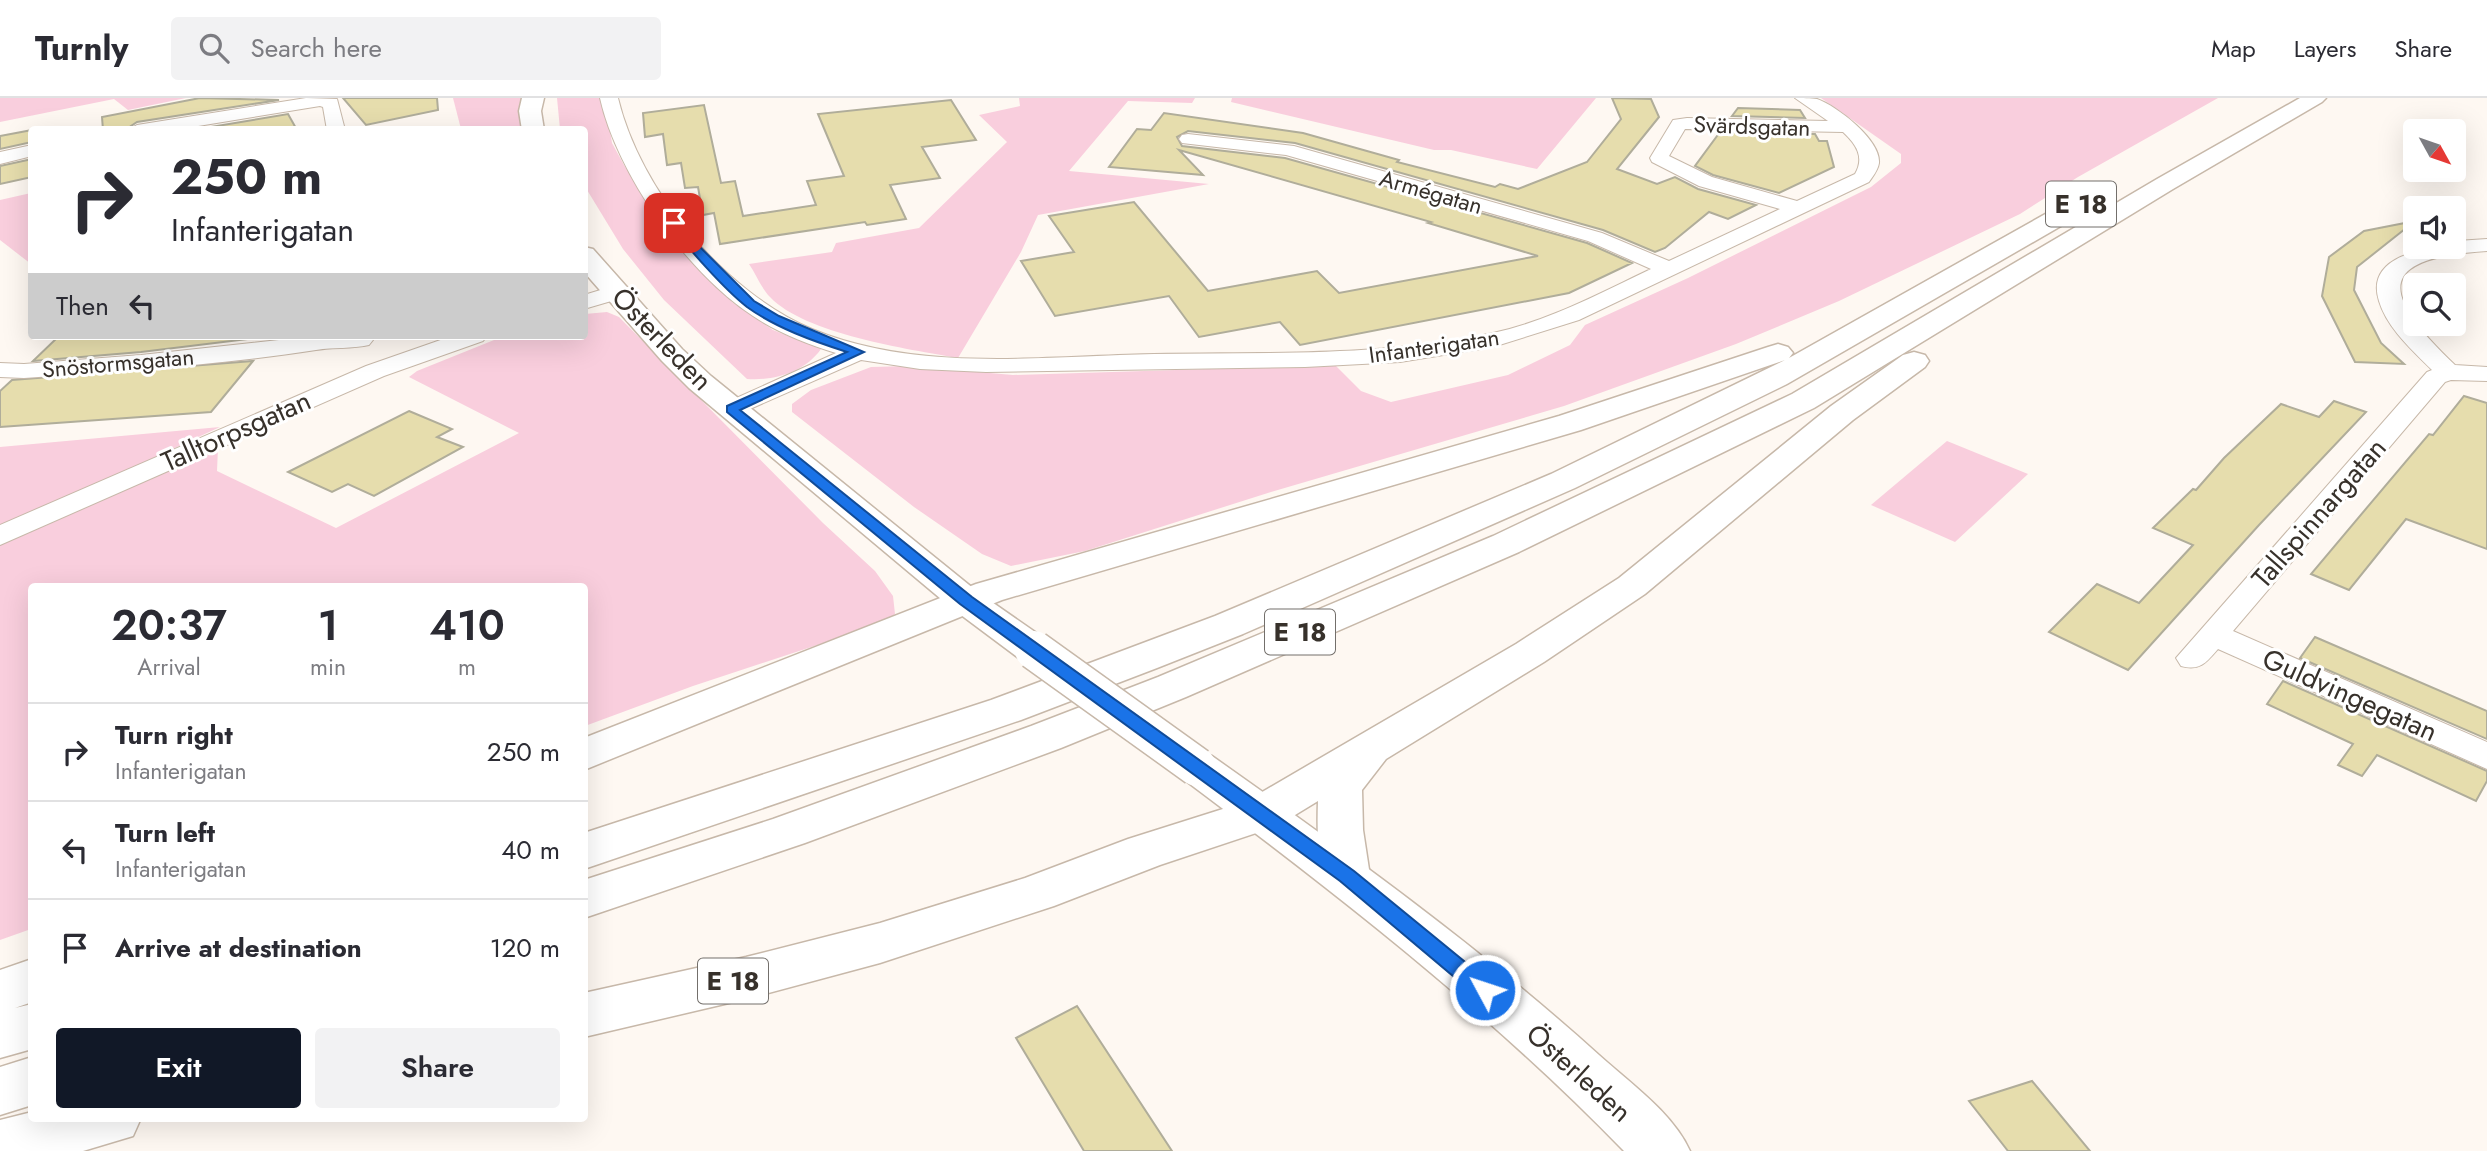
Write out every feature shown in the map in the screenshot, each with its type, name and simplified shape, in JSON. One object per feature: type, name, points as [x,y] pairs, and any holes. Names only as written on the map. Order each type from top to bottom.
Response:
[{"type":"main road","points":[[532,126],[530,111],[533,98]]},
{"type":"main road","points":[[2208,132],[2269,98]]},
{"type":"main road","name":"E 18","points":[[588,898],[789,831],[1046,737],[1172,687],[1506,544],[1803,401],[2315,98]]},
{"type":"main road","name":"E 18","points":[[588,850],[1006,710],[1229,625],[1563,481],[1776,378],[2111,187]]},
{"type":"main road","name":"Österleden","points":[[588,259],[672,355],[732,409],[966,601],[1347,876],[1603,1090],[1662,1151]]},
{"type":"main road","name":"E 18","points":[[588,1014],[746,978],[880,943],[1037,893],[1144,852],[1261,814],[1530,653],[1632,586],[1843,413],[1903,368],[1990,313],[1983,293]]},
{"type":"main road","name":"E 18","points":[[588,753],[989,592],[1167,538],[1570,423],[1754,362],[1863,318],[1895,312]]},
{"type":"main road","points":[[1347,876],[1340,830],[1340,787],[1372,749]]},
{"type":"main road","points":[[0,992],[28,982]]},
{"type":"main road","points":[[0,1035],[28,1027]]},
{"type":"main road","points":[[0,1091],[28,1082]]},
{"type":"main road","points":[[0,1146],[98,1122]]},
{"type":"street","name":"Infanterigatan","points":[[609,98],[622,143],[647,186],[685,238],[728,284],[750,303],[775,319],[824,341],[858,352],[886,358],[997,364],[1378,357],[1462,346],[1526,331],[1571,314],[1861,178],[1868,172],[1872,161],[1871,151],[1860,138],[1804,98]]},
{"type":"street","points":[[162,126],[320,101],[331,103],[335,126]]},
{"type":"street","name":"Svärdsgatan","points":[[1797,207],[1746,193],[1682,170],[1658,158],[1661,150],[1679,124],[1844,127]]},
{"type":"street","name":"Armégatan","points":[[1188,139],[1287,150],[1595,237],[1669,269]]},
{"type":"street","points":[[0,158],[28,151]]},
{"type":"street","points":[[2487,245],[2434,251],[2395,270],[2388,282],[2389,299],[2403,324],[2448,372],[2487,374]]},
{"type":"street","points":[[588,301],[617,292]]},
{"type":"street","name":"Snöstormsgatan","points":[[0,370],[24,371],[141,362],[340,340]]},
{"type":"street","points":[[362,340],[375,371]]},
{"type":"street","name":"Talltorpsgatan","points":[[0,536],[375,371],[464,340]]},
{"type":"street","points":[[732,409],[858,352]]},
{"type":"street","name":"Tallspinnargatan","points":[[2202,646],[2437,377],[2448,372]]},
{"type":"street","name":"Guldvingegatan","points":[[2202,646],[2487,756]]},
{"type":"shaded area","points":[[0,98],[186,98],[128,110],[114,99],[0,122]]},
{"type":"shaded area","points":[[453,98],[524,98],[525,126],[460,126]]},
{"type":"shaded area","points":[[557,98],[605,98],[612,143],[665,225],[732,302],[773,330],[821,349],[814,357],[788,373],[747,379],[664,300],[623,249],[588,192],[588,126],[560,126]]},
{"type":"shaded area","points":[[1019,98],[1195,98],[1192,103],[1128,101],[1069,171],[1209,184],[1038,215],[1021,252],[958,358],[858,338],[832,330],[786,310],[770,297],[749,264],[832,252],[836,243],[919,228],[1007,142],[979,115],[1020,106]]},
{"type":"shaded area","points":[[1232,98],[1596,98],[1537,169],[1451,150],[1434,150],[1231,102]]},
{"type":"shaded area","points":[[1821,98],[2218,98],[2078,177],[2020,214],[1839,301],[1736,344],[1564,406],[1271,492],[1085,551],[1011,566],[982,554],[914,507],[792,412],[792,404],[811,390],[871,367],[909,366],[1013,375],[1335,365],[1361,391],[1391,402],[1508,375],[1570,345],[1585,325],[1688,278],[1871,187],[1901,163],[1901,154]]},
{"type":"shaded area","points":[[28,194],[28,262],[0,240],[0,200]]},
{"type":"shaded area","points":[[607,312],[619,317],[823,523],[875,571],[893,596],[895,614],[887,622],[693,686],[588,725],[588,583],[28,583],[28,930],[0,940],[0,545],[218,448],[217,471],[336,528],[519,433],[409,377],[417,371],[494,340],[588,340],[588,314]]},
{"type":"shaded area","points":[[220,427],[0,529],[0,447]]},
{"type":"shaded area","points":[[1947,441],[2028,474],[1955,542],[1871,505]]},
{"type":"building","points":[[200,98],[279,100],[137,122],[131,126],[103,126],[102,117]]},
{"type":"building","points":[[343,98],[437,98],[438,110],[366,125]]},
{"type":"building","points":[[1612,98],[1651,99],[1659,117],[1617,169],[1657,184],[1675,177],[1698,189],[1756,205],[1728,219],[1709,212],[1665,248],[1655,252],[1603,230],[1295,143],[1188,131],[1177,137],[1182,146],[1285,158],[1587,243],[1632,263],[1569,293],[1300,345],[1280,322],[1199,337],[1169,296],[1055,316],[1021,261],[1074,252],[1049,216],[1134,202],[1208,291],[1317,271],[1339,293],[1538,256],[1428,223],[1431,222],[1179,150],[1203,175],[1109,167],[1137,129],[1151,130],[1164,113],[1303,133],[1399,160],[1397,162],[1495,187],[1500,184],[1518,189],[1587,162],[1621,119]]},
{"type":"building","points":[[951,100],[976,140],[922,147],[940,178],[890,185],[906,219],[867,225],[865,222],[720,244],[714,213],[703,215],[698,187],[685,188],[681,163],[667,165],[663,134],[645,137],[643,113],[704,105],[721,183],[735,181],[743,216],[816,205],[807,181],[844,176],[818,114]]},
{"type":"building","points":[[1738,108],[1800,110],[1805,118],[1732,116]]},
{"type":"building","points":[[288,114],[295,126],[217,126]]},
{"type":"building","points":[[28,131],[28,143],[0,149],[0,136]]},
{"type":"building","points":[[1720,132],[1815,134],[1819,141],[1827,141],[1834,167],[1779,193],[1713,175],[1695,166]]},
{"type":"building","points":[[28,160],[28,178],[0,184],[0,166]]},
{"type":"building","points":[[2403,223],[2403,231],[2357,267],[2354,290],[2381,343],[2404,364],[2355,362],[2322,296],[2329,257],[2364,231]]},
{"type":"building","points":[[55,340],[240,340],[141,352],[33,361]]},
{"type":"building","points":[[253,361],[211,412],[0,427],[0,391],[12,380]]},
{"type":"building","points":[[2464,396],[2487,403],[2487,549],[2406,519],[2349,590],[2311,574],[2429,434],[2433,435]]},
{"type":"building","points":[[2334,401],[2366,412],[2128,670],[2049,632],[2097,584],[2139,603],[2193,545],[2153,528],[2193,489],[2196,490],[2224,458],[2281,404],[2319,417]]},
{"type":"building","points":[[409,411],[452,429],[437,437],[463,447],[374,496],[348,484],[332,492],[288,472]]},
{"type":"building","points":[[2315,637],[2487,711],[2487,739],[2300,658]]},
{"type":"building","points":[[2283,681],[2487,771],[2487,781],[2476,801],[2377,755],[2362,776],[2338,765],[2353,744],[2267,704]]},
{"type":"building","points":[[1077,1006],[1172,1151],[1084,1151],[1016,1038]]},
{"type":"building","points":[[2032,1081],[2090,1151],[2008,1151],[1969,1101]]},
{"type":"route","points":[[674,223],[728,284],[750,303],[775,319],[824,341],[858,352],[732,409],[966,601],[1347,876],[1485,990]]}]
